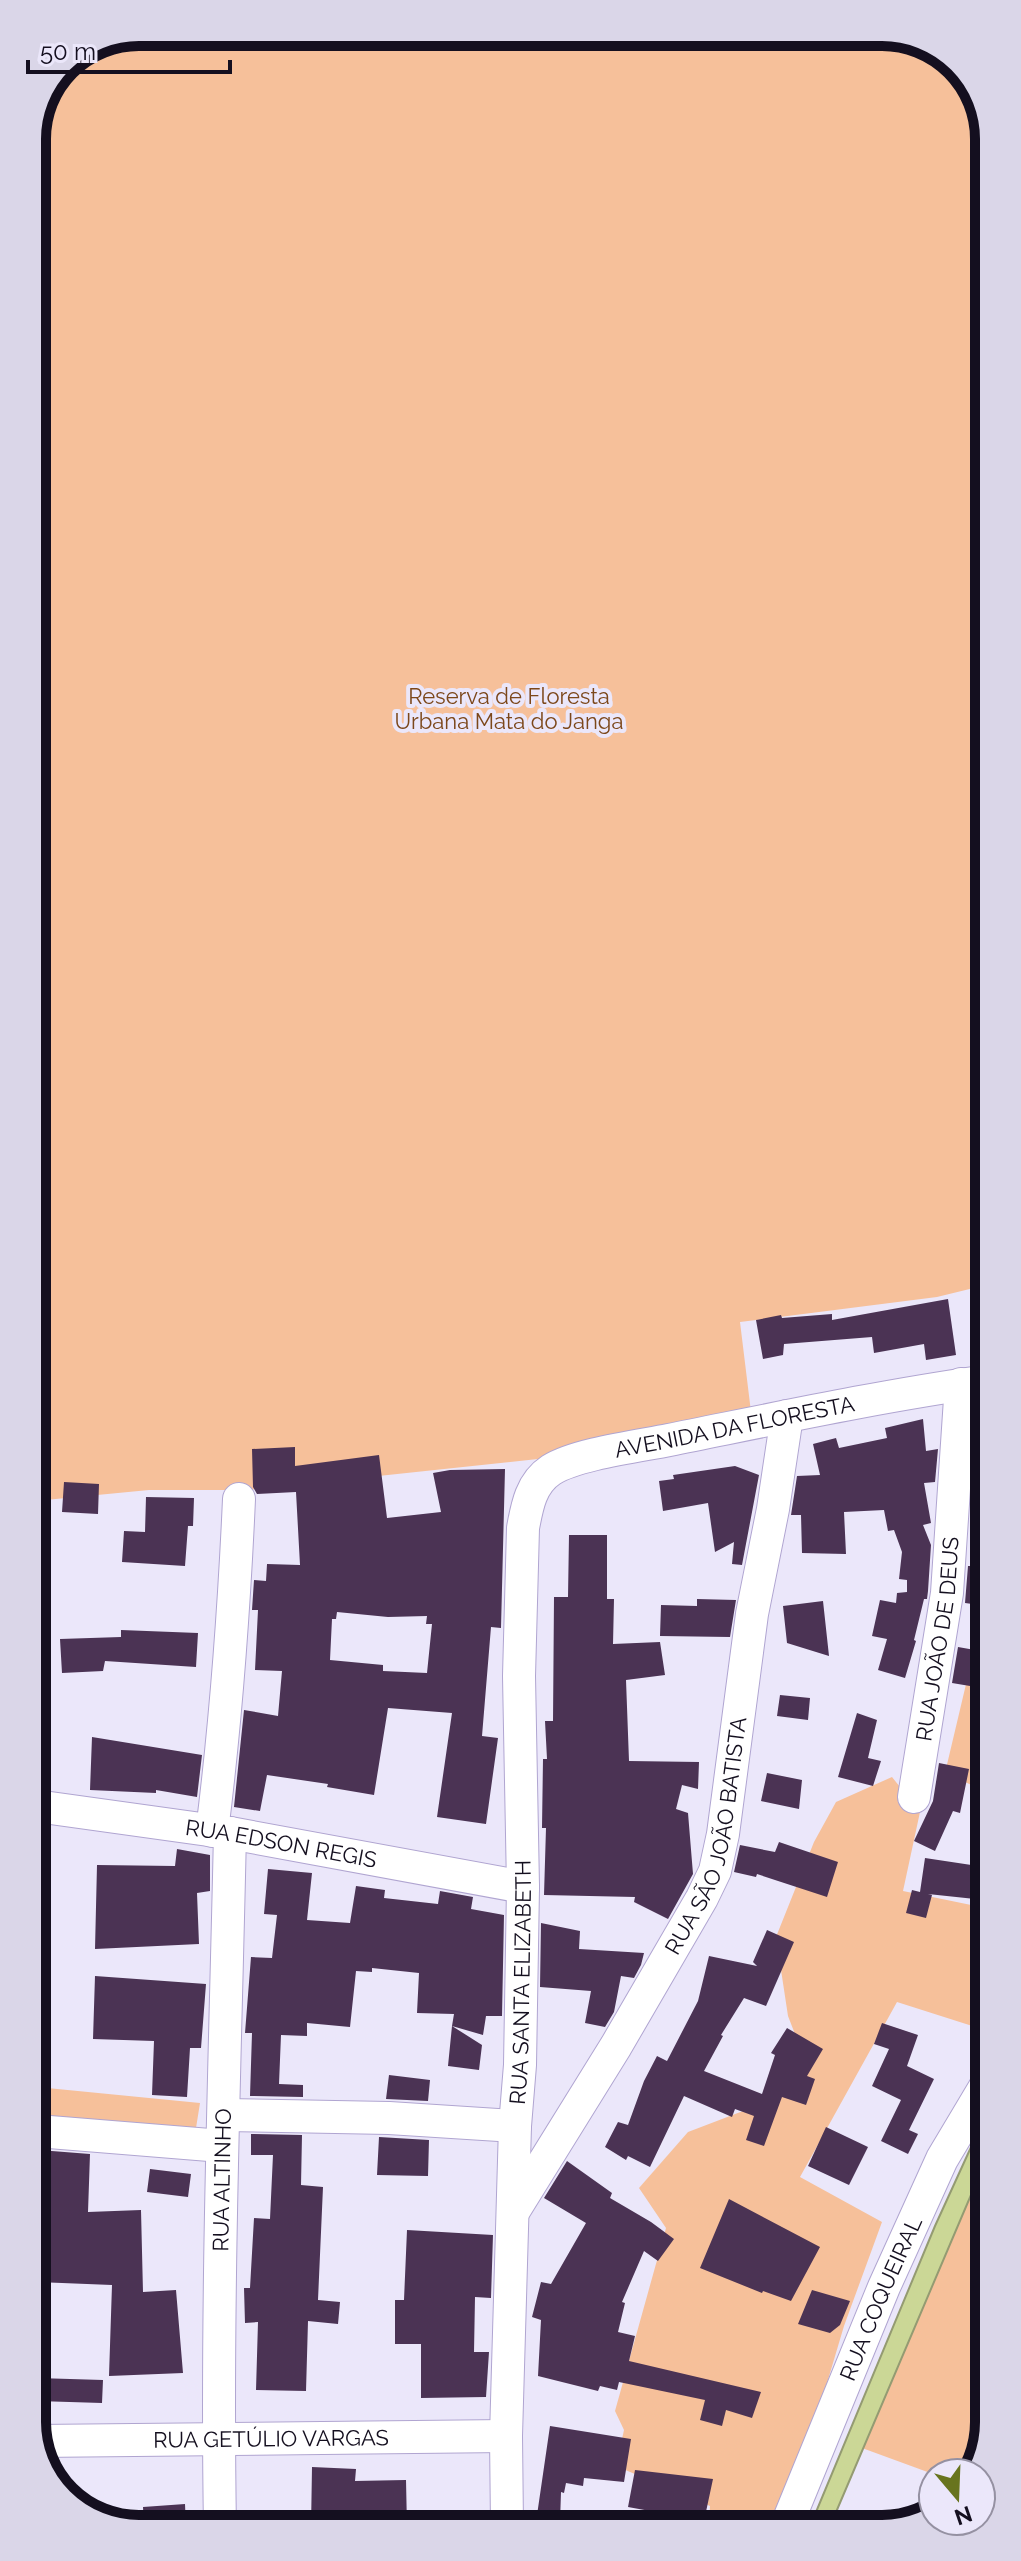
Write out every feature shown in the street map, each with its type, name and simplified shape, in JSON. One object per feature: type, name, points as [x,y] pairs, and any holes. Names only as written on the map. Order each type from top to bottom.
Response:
[{"type":"street","name":"AVENIDA DA FLORESTA","points":[[523,1528],[535,1485],[551,1470],[567,1463],[787,1416],[974,1383]]},
{"type":"street","name":"RUA JOÃO DE DEUS","points":[[914,1797],[947,1593],[974,1383]]},
{"type":"street","name":"RUA SÃO JOÃO BATISTA","points":[[513,2212],[616,2046],[715,1871],[723,1834],[752,1614],[773,1509],[787,1416]]},
{"type":"street","name":"RUA ALTINHO","points":[[220,2515],[223,2131],[221,1832],[239,1499]]},
{"type":"street","name":"RUA SANTA ELIZABETH","points":[[507,2515],[506,2436],[515,2126],[520,2065],[523,1887],[519,1676],[523,1528]]},
{"type":"street","name":"RUA EDSON REGIS","points":[[46,1807],[221,1832],[523,1887]]},
{"type":"street","name":"RUA COQUEIRAL","points":[[791,2515],[884,2287],[942,2159],[975,2104]]},
{"type":"street","points":[[46,2131],[223,2131],[389,2118],[515,2126]]},
{"type":"street","name":"RUA GETÚLIO VARGAS","points":[[49,2441],[506,2436]]},
{"type":"green space","name":"Reserva de Floresta Urbana Mata do Janga","points":[[139,46],[888,46],[923,56],[939,65],[959,87],[970,109],[975,139],[975,1288],[937,1297],[740,1322],[751,1412],[556,1457],[247,1490],[149,1490],[46,1500],[46,133],[56,98],[65,82],[92,58],[109,51]]},
{"type":"green space","points":[[975,1674],[975,1787],[945,1773],[967,1680]]},
{"type":"green space","points":[[892,1777],[920,1812],[903,1891],[975,1906],[975,2027],[897,2002],[800,2177],[882,2222],[844,2326],[816,2420],[779,2515],[710,2515],[710,2506],[616,2466],[624,2430],[615,2411],[666,2228],[639,2188],[688,2132],[780,2097],[807,2065],[788,2016],[776,1937],[814,1842],[836,1802]]},
{"type":"green space","points":[[46,2088],[200,2103],[196,2128],[46,2118]]},
{"type":"green space","points":[[975,2185],[974,2434],[968,2457],[917,2457],[917,2468],[862,2448]]},
{"type":"shaded area","points":[[975,2138],[975,2186],[835,2515],[815,2515],[935,2226]]},
{"type":"building","points":[[948,1299],[956,1355],[926,1360],[924,1344],[874,1353],[872,1337],[784,1344],[783,1355],[763,1359],[756,1320],[781,1315],[782,1318],[832,1314],[832,1320]]},
{"type":"building","points":[[923,1419],[926,1451],[938,1449],[935,1482],[924,1483],[931,1523],[923,1525],[931,1545],[927,1599],[924,1599],[905,1678],[878,1670],[887,1639],[872,1636],[880,1600],[896,1603],[897,1593],[907,1592],[907,1580],[899,1579],[902,1552],[894,1530],[888,1531],[884,1510],[844,1512],[846,1554],[802,1553],[801,1515],[791,1515],[797,1476],[820,1475],[813,1444],[836,1438],[839,1448],[887,1438],[885,1428]]},
{"type":"building","points":[[295,1447],[295,1466],[379,1455],[387,1518],[441,1512],[433,1473],[505,1469],[501,1628],[491,1627],[482,1736],[498,1738],[486,1824],[437,1817],[452,1713],[388,1708],[374,1795],[267,1775],[260,1811],[234,1807],[244,1710],[278,1716],[282,1671],[255,1670],[258,1610],[252,1610],[254,1580],[266,1581],[267,1564],[300,1565],[296,1492],[257,1494],[253,1487],[252,1449]],"holes":[[[337,1612],[388,1617],[427,1616],[426,1624],[432,1624],[427,1673],[383,1671],[383,1665],[330,1660],[332,1619],[336,1619]]]},
{"type":"building","points":[[735,1466],[759,1475],[742,1565],[732,1564],[734,1542],[715,1552],[708,1503],[663,1511],[659,1481],[674,1479],[673,1475]]},
{"type":"building","points":[[64,1482],[99,1484],[98,1514],[62,1512]]},
{"type":"building","points":[[146,1497],[194,1498],[193,1526],[188,1526],[185,1566],[122,1562],[124,1531],[145,1532]]},
{"type":"building","points":[[569,1535],[607,1535],[607,1599],[614,1599],[613,1644],[660,1642],[665,1675],[626,1680],[629,1761],[699,1762],[698,1789],[682,1785],[676,1809],[688,1813],[693,1874],[668,1919],[634,1902],[635,1897],[544,1895],[545,1721],[553,1721],[554,1597],[568,1597]]},
{"type":"building","points":[[968,1566],[975,1566],[975,1604],[965,1603]]},
{"type":"building","points":[[697,1599],[736,1600],[730,1637],[660,1636],[661,1605],[697,1606]]},
{"type":"building","points":[[823,1601],[829,1656],[787,1643],[783,1606]]},
{"type":"building","points":[[121,1630],[198,1633],[196,1667],[105,1661],[103,1671],[62,1673],[60,1639],[121,1637]]},
{"type":"building","points":[[958,1647],[975,1650],[970,1686],[952,1683]]},
{"type":"building","points":[[780,1695],[810,1698],[808,1720],[777,1716]]},
{"type":"building","points":[[857,1713],[877,1720],[868,1758],[881,1761],[873,1786],[838,1777]]},
{"type":"building","points":[[92,1737],[202,1755],[197,1797],[156,1790],[156,1793],[90,1790]]},
{"type":"building","points":[[939,1763],[969,1769],[960,1813],[953,1811],[935,1851],[914,1841],[933,1801]]},
{"type":"building","points":[[767,1773],[802,1780],[799,1809],[761,1801]]},
{"type":"building","points":[[779,1842],[838,1862],[827,1897],[757,1874],[756,1877],[734,1872],[740,1845],[775,1852]]},
{"type":"building","points":[[177,1849],[210,1855],[210,1891],[197,1893],[199,1944],[95,1949],[97,1865],[175,1866]]},
{"type":"building","points":[[925,1858],[975,1866],[975,1899],[928,1894],[932,1895],[926,1918],[906,1913],[912,1890],[920,1892]]},
{"type":"building","points":[[268,1869],[312,1873],[307,1920],[350,1923],[356,1886],[385,1890],[384,1898],[438,1904],[440,1891],[473,1897],[471,1909],[504,1915],[502,2016],[486,2016],[483,2035],[452,2026],[454,2014],[417,2013],[419,1973],[372,1968],[372,1972],[356,1971],[350,2027],[307,2023],[307,2036],[281,2035],[279,2084],[303,2085],[303,2097],[250,2096],[252,2033],[245,2033],[251,1957],[272,1958],[277,1915],[264,1914]]},
{"type":"building","points":[[541,1923],[580,1931],[579,1949],[644,1953],[634,1978],[621,1976],[614,2012],[605,2027],[585,2023],[591,1991],[540,1987]]},
{"type":"building","points":[[767,1930],[794,1942],[766,2006],[744,1998],[704,2071],[762,2094],[775,2055],[771,2053],[787,2028],[823,2049],[807,2076],[815,2079],[806,2105],[782,2097],[764,2146],[746,2140],[754,2116],[735,2109],[732,2117],[684,2096],[650,2167],[628,2156],[626,2160],[605,2147],[618,2122],[628,2125],[657,2056],[667,2061],[698,2001],[709,1956],[757,1966],[753,1962]]},
{"type":"building","points":[[95,1976],[206,1984],[201,2048],[190,2048],[187,2097],[152,2095],[154,2041],[93,2039]]},
{"type":"building","points":[[882,2023],[918,2035],[907,2066],[934,2079],[909,2130],[918,2134],[908,2154],[881,2141],[901,2100],[872,2086],[889,2049],[874,2044]]},
{"type":"building","points":[[452,2026],[482,2045],[479,2070],[448,2066]]},
{"type":"building","points":[[389,2075],[430,2080],[428,2101],[386,2099]]},
{"type":"building","points":[[826,2127],[868,2147],[849,2185],[808,2166]]},
{"type":"building","points":[[251,2134],[302,2135],[301,2185],[323,2187],[318,2300],[340,2302],[338,2324],[308,2321],[306,2391],[256,2390],[258,2322],[245,2323],[244,2288],[250,2288],[254,2218],[270,2219],[273,2155],[251,2155]]},
{"type":"building","points":[[379,2137],[429,2140],[428,2176],[377,2175]]},
{"type":"building","points":[[46,2151],[90,2154],[88,2212],[141,2210],[143,2292],[176,2290],[183,2373],[109,2376],[112,2285],[46,2282]]},
{"type":"building","points":[[567,2161],[612,2193],[610,2198],[674,2239],[658,2261],[644,2251],[622,2302],[625,2303],[618,2332],[635,2336],[629,2361],[761,2392],[752,2418],[726,2410],[722,2426],[700,2420],[705,2400],[619,2382],[617,2390],[600,2386],[598,2391],[538,2376],[541,2320],[532,2317],[541,2282],[551,2284],[586,2223],[544,2198]]},
{"type":"building","points":[[150,2169],[191,2174],[188,2197],[147,2192]]},
{"type":"building","points":[[729,2199],[820,2247],[791,2301],[700,2268]]},
{"type":"building","points":[[407,2230],[493,2235],[491,2298],[475,2297],[474,2352],[489,2352],[486,2397],[421,2398],[421,2344],[395,2344],[395,2300],[404,2300]]},
{"type":"building","points":[[812,2290],[850,2301],[840,2325],[830,2333],[798,2324]]},
{"type":"building","points":[[46,2378],[103,2380],[102,2403],[46,2401]]},
{"type":"building","points":[[550,2426],[631,2439],[624,2482],[584,2478],[583,2486],[566,2483],[564,2493],[561,2492],[560,2515],[537,2515]]},
{"type":"building","points":[[312,2467],[356,2469],[355,2481],[406,2480],[407,2515],[311,2515]]},
{"type":"building","points":[[635,2470],[713,2479],[705,2515],[660,2515],[628,2507]]},
{"type":"building","points":[[185,2504],[185,2515],[143,2515],[143,2507]]}]
